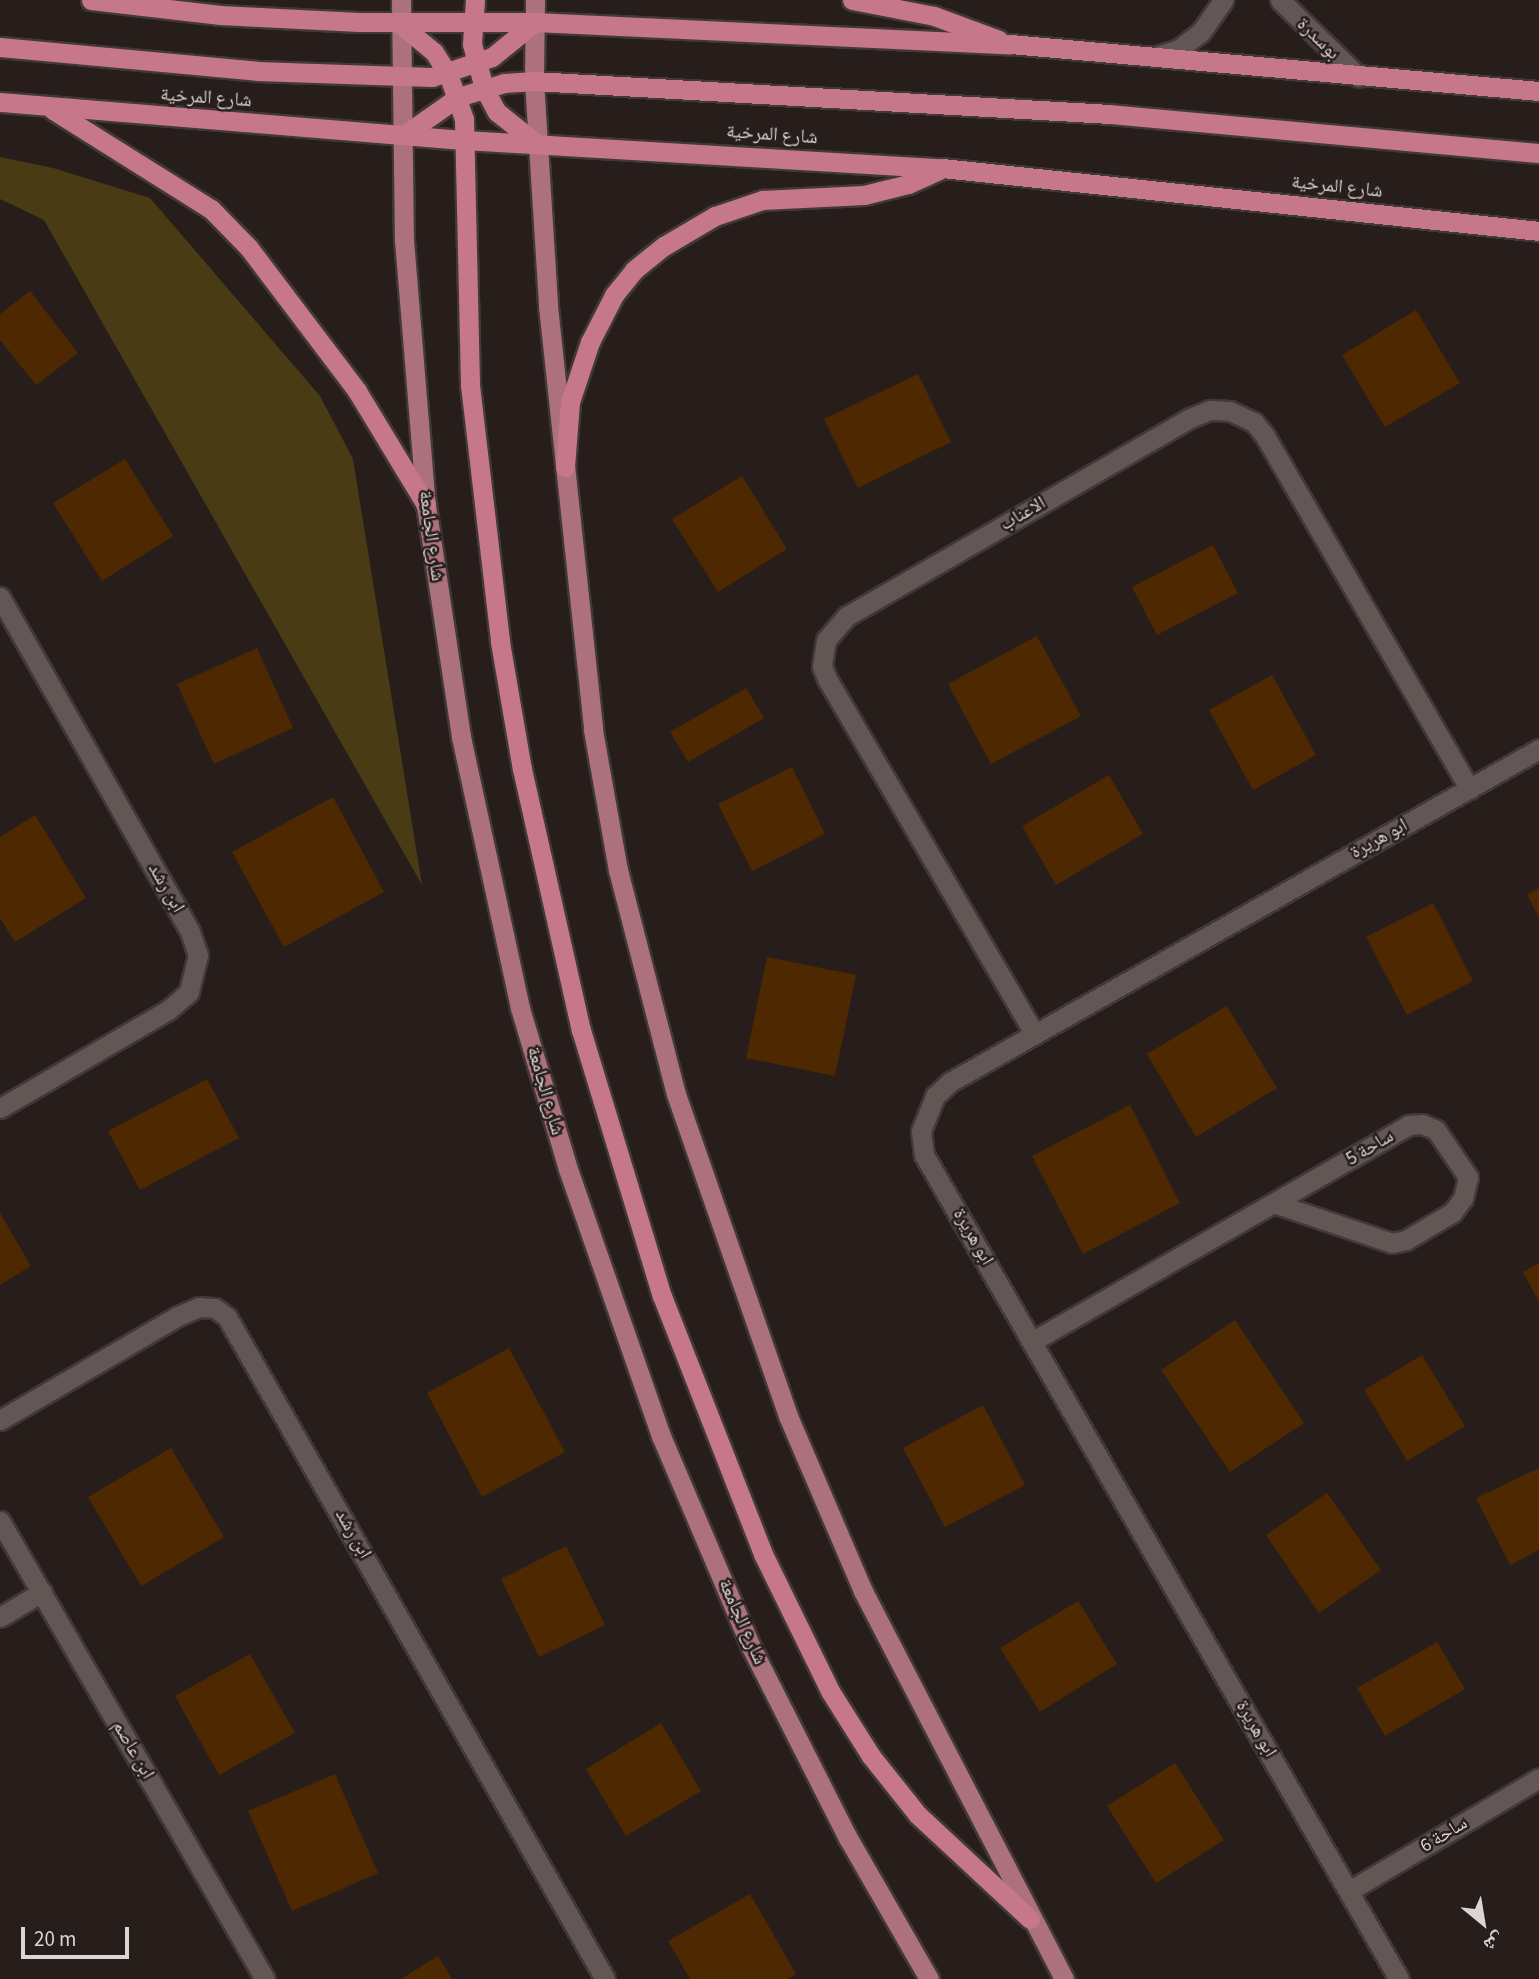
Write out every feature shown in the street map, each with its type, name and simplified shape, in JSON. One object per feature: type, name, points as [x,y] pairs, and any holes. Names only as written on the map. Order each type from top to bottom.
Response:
[{"type":"highway","points":[[91,0],[220,15],[400,24],[535,22],[1010,44],[1539,91]]},
{"type":"highway","points":[[475,0],[475,65],[484,88],[497,112],[538,144]]},
{"type":"highway","points":[[852,0],[934,16],[1010,44]]},
{"type":"highway","points":[[0,47],[84,58],[401,78],[448,74],[475,65],[513,42],[535,22]]},
{"type":"highway","points":[[400,24],[434,52],[458,97],[465,140],[470,385],[498,629],[548,895],[619,1164],[710,1426],[763,1554],[830,1691],[871,1756],[918,1815],[1030,1919]]},
{"type":"highway","points":[[404,135],[458,97],[484,88],[534,80],[1109,114],[1539,153]]},
{"type":"highway","name":"شارع المرخية","points":[[0,102],[52,109],[465,140],[943,169],[1539,230]]},
{"type":"highway","points":[[52,109],[211,209],[249,248],[357,391],[426,505]]},
{"type":"highway","points":[[565,467],[570,402],[590,342],[614,295],[634,270],[664,246],[715,216],[761,200],[864,195],[908,184],[943,169]]},
{"type":"main road","name":"شارع الجامعة","points":[[401,0],[401,78],[411,363],[426,505],[461,737],[520,1008],[623,1335],[751,1647],[848,1838],[929,1979]]},
{"type":"main road","points":[[536,0],[534,80],[548,306],[593,730],[618,870],[676,1094],[710,1199],[788,1416],[863,1591],[1030,1919],[1064,1979]]},
{"type":"street","points":[[1152,58],[1179,49],[1201,32],[1223,0]]},
{"type":"street","name":"بوسدرة","points":[[1280,0],[1359,77]]},
{"type":"street","name":"الاعناب","points":[[1034,1033],[828,681],[822,666],[825,640],[847,616],[1190,418],[1210,410],[1230,411],[1254,422],[1470,789]]},
{"type":"street","name":"ابن رشد","points":[[0,597],[190,932],[198,955],[188,992],[168,1010],[0,1108]]},
{"type":"street","name":"ابو هريرة","points":[[1399,1979],[924,1155],[920,1131],[935,1096],[950,1082],[1539,749]]},
{"type":"street","name":"ساحة 5","points":[[1033,1341],[1277,1204],[1408,1125],[1422,1124],[1436,1130],[1468,1177],[1463,1198],[1453,1212],[1406,1240],[1392,1243],[1277,1204]]},
{"type":"street","name":"ابن رشد","points":[[0,1420],[178,1316],[199,1307],[215,1308],[227,1317],[605,1979]]},
{"type":"street","name":"ابن عاصم","points":[[0,1521],[265,1979]]},
{"type":"street","points":[[0,1617],[42,1592]]},
{"type":"street","name":"ساحة 6","points":[[1349,1891],[1539,1778]]},
{"type":"shaded area","points":[[0,157],[53,168],[150,198],[320,396],[353,459],[422,885],[44,220],[0,199]]},
{"type":"building","points":[[30,291],[78,353],[36,385],[0,340],[0,314]]},
{"type":"building","points":[[1416,310],[1460,383],[1385,427],[1342,355]]},
{"type":"building","points":[[918,374],[951,442],[858,488],[824,419]]},
{"type":"building","points":[[125,459],[173,536],[102,581],[53,503]]},
{"type":"building","points":[[742,476],[787,549],[718,592],[672,519]]},
{"type":"building","points":[[1213,545],[1238,593],[1157,635],[1132,587]]},
{"type":"building","points":[[1037,636],[1081,716],[991,764],[948,684]]},
{"type":"building","points":[[257,648],[293,728],[214,764],[177,684]]},
{"type":"building","points":[[1272,675],[1316,755],[1253,790],[1209,710]]},
{"type":"building","points":[[746,688],[764,718],[688,762],[670,732]]},
{"type":"building","points":[[792,767],[825,834],[752,871],[718,804]]},
{"type":"building","points":[[1109,775],[1143,834],[1056,885],[1022,826]]},
{"type":"building","points":[[333,797],[384,892],[284,947],[232,852]]},
{"type":"building","points":[[35,815],[86,898],[15,942],[0,918],[0,837]]},
{"type":"building","points":[[1539,888],[1539,918],[1527,894]]},
{"type":"building","points":[[1433,903],[1473,981],[1407,1015],[1366,937]]},
{"type":"building","points":[[767,957],[856,975],[835,1076],[746,1058]]},
{"type":"building","points":[[1227,1006],[1277,1088],[1196,1137],[1147,1054]]},
{"type":"building","points":[[207,1079],[239,1138],[140,1190],[108,1131]]},
{"type":"building","points":[[1130,1105],[1180,1203],[1083,1254],[1032,1156]]},
{"type":"building","points":[[0,1213],[31,1266],[0,1285]]},
{"type":"building","points":[[1539,1263],[1539,1302],[1523,1272]]},
{"type":"building","points":[[1235,1320],[1304,1423],[1230,1472],[1161,1370]]},
{"type":"building","points":[[509,1348],[565,1452],[482,1497],[427,1393]]},
{"type":"building","points":[[1422,1355],[1465,1426],[1407,1461],[1364,1390]]},
{"type":"building","points":[[983,1405],[1025,1485],[945,1527],[903,1448]]},
{"type":"building","points":[[171,1448],[224,1537],[141,1586],[88,1497]]},
{"type":"building","points":[[1539,1468],[1539,1550],[1510,1565],[1476,1498]]},
{"type":"building","points":[[1327,1493],[1381,1570],[1319,1613],[1266,1535]]},
{"type":"building","points":[[566,1546],[605,1625],[539,1657],[501,1579]]},
{"type":"building","points":[[1078,1601],[1117,1664],[1040,1712],[1000,1648]]},
{"type":"building","points":[[1437,1642],[1465,1689],[1385,1736],[1357,1688]]},
{"type":"building","points":[[250,1654],[295,1733],[219,1775],[175,1696]]},
{"type":"building","points":[[661,1723],[701,1791],[626,1836],[586,1769]]},
{"type":"building","points":[[1175,1763],[1224,1840],[1156,1883],[1107,1806]]},
{"type":"building","points":[[335,1774],[378,1873],[292,1911],[248,1811]]},
{"type":"building","points":[[750,1894],[796,1974],[787,1979],[690,1979],[668,1941]]},
{"type":"building","points":[[438,1956],[452,1979],[401,1979]]}]
